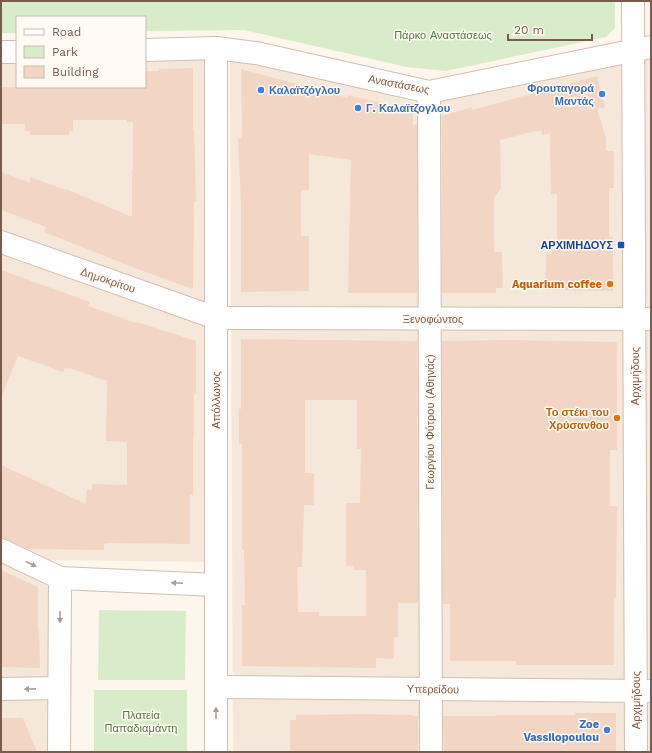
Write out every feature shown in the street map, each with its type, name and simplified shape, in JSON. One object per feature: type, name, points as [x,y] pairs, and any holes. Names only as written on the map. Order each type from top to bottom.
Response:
[{"type":"street","name":"Αρχιμήδους","points":[[633,1],[642,49],[643,692],[636,752]]},
{"type":"street","name":"Αναστάσεως","points":[[146,50],[216,48],[256,53],[430,92],[642,49]]},
{"type":"street","name":"Απόλλωνος","points":[[216,48],[216,752]]},
{"type":"street","points":[[1,52],[16,52]]},
{"type":"street","name":"Γεωργίου Φύτρου (Αθηνάς)","points":[[430,92],[431,752]]},
{"type":"street","name":"Δημοκρίτου","points":[[1,242],[216,318]]},
{"type":"street","name":"Ξενοφώντος","points":[[216,318],[643,319]]},
{"type":"street","points":[[1,550],[60,578],[216,585]]},
{"type":"street","points":[[59,752],[60,578]]},
{"type":"street","name":"Υπερείδου","points":[[216,687],[643,692]]},
{"type":"street","points":[[1,689],[59,688]]},
{"type":"shaded area","points":[[651,54],[651,752],[233,752],[230,59],[255,60],[421,104]]},
{"type":"shaded area","points":[[204,56],[206,562],[48,560],[48,752],[1,752],[1,62],[16,61],[16,88],[146,88],[146,58]]},
{"type":"green space","name":"Πάρκο Αναστάσεως","points":[[1,1],[615,1],[615,28],[606,37],[446,71],[407,67],[244,30],[146,31],[146,16],[16,16],[16,33],[1,33]]},
{"type":"green space","points":[[99,610],[186,611],[185,680],[98,680]]},
{"type":"green space","name":"Πλατεία Παπαδιαμάντη","points":[[94,690],[187,690],[187,752],[94,752]]},
{"type":"building","points":[[193,68],[193,130],[196,201],[194,201],[193,289],[44,232],[46,227],[1,210],[1,172],[30,183],[30,177],[66,189],[132,217],[133,122],[127,122],[127,120],[73,120],[73,131],[69,131],[69,135],[30,135],[30,131],[25,131],[25,124],[1,124],[1,87],[146,88],[146,71],[159,71],[159,69]]},
{"type":"building","points":[[241,69],[348,98],[348,95],[413,111],[413,125],[417,124],[417,293],[348,293],[351,160],[309,154],[309,190],[301,190],[301,236],[309,236],[309,291],[241,292],[241,204],[238,138],[242,139]]},
{"type":"building","points":[[597,76],[605,107],[597,109],[606,138],[606,151],[614,151],[614,188],[609,188],[609,237],[613,237],[613,291],[545,290],[546,254],[552,254],[552,250],[557,250],[557,194],[551,194],[550,133],[543,135],[541,130],[500,140],[501,188],[494,198],[494,252],[502,252],[503,288],[496,288],[496,293],[442,293],[442,116],[472,107],[472,110]]},
{"type":"building","points":[[1,270],[90,302],[88,306],[136,323],[137,322],[196,341],[193,495],[190,495],[190,544],[107,543],[104,544],[104,550],[28,549],[1,538],[1,465],[86,504],[87,490],[92,490],[92,484],[127,485],[127,442],[106,441],[107,381],[69,368],[65,368],[63,372],[18,356],[2,395],[1,394]]},
{"type":"building","points":[[241,339],[417,341],[418,603],[398,603],[398,637],[394,637],[394,659],[376,658],[376,668],[242,666],[242,605],[245,605],[244,549],[242,550],[242,444],[239,444],[239,409],[241,409]],"holes":[[[305,400],[357,400],[357,449],[361,449],[360,503],[346,503],[346,566],[354,565],[354,570],[366,570],[366,616],[319,616],[319,612],[298,612],[297,567],[302,567],[304,505],[314,505],[314,473],[305,473]]]},
{"type":"building","points":[[506,340],[617,342],[617,450],[610,450],[610,506],[617,506],[616,598],[614,598],[614,665],[516,665],[516,661],[450,661],[450,604],[443,604],[442,341]]},
{"type":"building","points":[[1,570],[38,587],[40,668],[1,667]]},
{"type":"building","points":[[575,713],[616,713],[616,752],[444,752],[443,716],[575,715]]},
{"type":"building","points":[[362,714],[418,716],[418,752],[290,752],[290,720],[296,720],[296,715]]},
{"type":"building","points":[[1,718],[23,718],[37,752],[1,752]]},
{"type":"place","name":"Καλαϊτζόγλου","points":[[261,90]]},
{"type":"place","name":"Φρουταγορά Μαντάς","points":[[602,94]]},
{"type":"place","name":"Γ. Καλαϊτζογλου","points":[[358,108]]},
{"type":"place","name":"ΑΡΧΙΜΗΔΟΥΣ","points":[[621,245]]},
{"type":"place","name":"Aquarium coffee","points":[[610,284]]},
{"type":"place","name":"Το στέκι του Χρύσανθου","points":[[617,418]]},
{"type":"place","name":"Zoe Vassilopoulou","points":[[607,730]]}]
